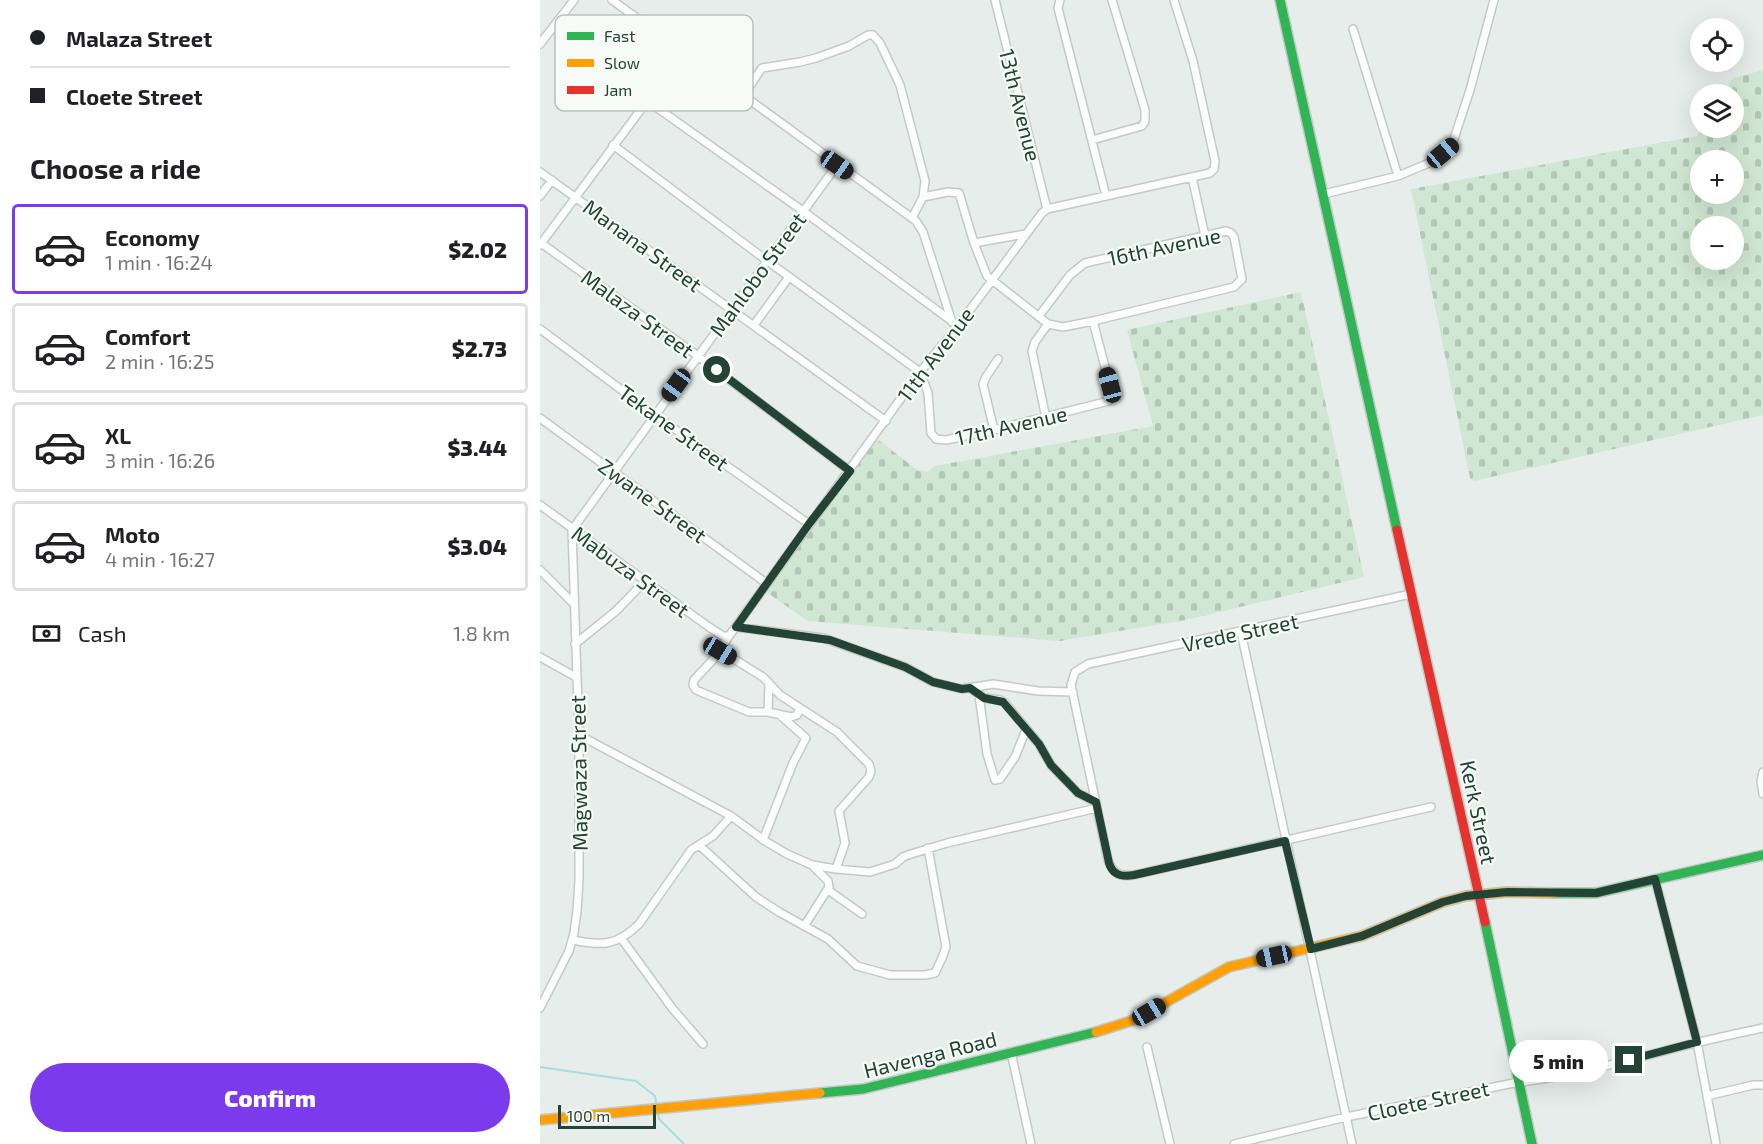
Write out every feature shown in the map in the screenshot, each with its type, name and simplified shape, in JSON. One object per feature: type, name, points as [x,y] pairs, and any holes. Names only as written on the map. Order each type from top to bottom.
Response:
[{"type":"main road","name":"Kerk Street","points":[[1280,0],[1411,594],[1466,831],[1532,1144]]},
{"type":"main road","name":"Havenga Road","points":[[540,1120],[863,1089],[1119,1026],[1140,1018],[1221,971],[1256,960],[1362,936],[1443,902],[1478,894],[1507,892],[1596,893],[1763,855]]},
{"type":"street","points":[[562,15],[574,0]]},
{"type":"street","points":[[612,0],[632,15]]},
{"type":"street","name":"13th Avenue","points":[[995,0],[1047,209]]},
{"type":"street","points":[[1060,0],[1058,8],[1106,196]]},
{"type":"street","points":[[1092,140],[1142,126],[1145,121],[1145,110],[1112,0]]},
{"type":"street","points":[[1047,209],[1210,173],[1214,169],[1215,161],[1193,61],[1174,0]]},
{"type":"street","points":[[1324,194],[1398,176],[1429,163],[1452,145],[1470,90],[1494,0]]},
{"type":"street","points":[[540,44],[555,25]]},
{"type":"street","points":[[1353,28],[1398,176]]},
{"type":"street","points":[[753,82],[762,69],[816,58],[849,46],[866,35],[873,35],[880,43],[900,85],[924,181],[923,197],[912,218]]},
{"type":"street","points":[[753,103],[912,218],[923,232],[955,324]]},
{"type":"street","points":[[541,244],[638,111]]},
{"type":"street","points":[[662,111],[803,211],[955,324]]},
{"type":"street","points":[[613,145],[920,372]]},
{"type":"street","name":"Mahlobo Street","points":[[572,530],[837,165]]},
{"type":"street","name":"Manana Street","points":[[540,172],[886,421]]},
{"type":"street","points":[[1192,177],[1205,236]]},
{"type":"street","points":[[540,196],[552,180]]},
{"type":"street","points":[[923,197],[959,193],[985,272],[991,280],[1048,324],[1035,342],[1032,351],[1046,418]]},
{"type":"street","name":"11th Avenue","points":[[768,712],[742,711],[706,696],[694,688],[694,680],[720,651],[725,636],[736,627],[955,324],[1047,209]]},
{"type":"street","name":"16th Avenue","points":[[1039,316],[1070,275],[1084,263],[1226,231],[1233,235],[1242,275],[1238,285],[1064,327],[1048,324]]},
{"type":"street","points":[[974,243],[1025,234]]},
{"type":"street","name":"Malaza Street","points":[[541,244],[698,356],[850,471]]},
{"type":"street","points":[[754,325],[789,277]]},
{"type":"street","name":"17th Avenue","points":[[920,372],[928,393],[930,429],[933,438],[946,440],[1107,402],[1112,398],[1110,385],[1093,321]]},
{"type":"street","name":"Tekane Street","points":[[540,329],[655,415],[809,524]]},
{"type":"street","points":[[994,430],[983,384],[998,359]]},
{"type":"street","name":"Zwane Street","points":[[540,418],[766,583]]},
{"type":"street","name":"Mabuza Street","points":[[540,505],[644,582],[725,636]]},
{"type":"street","name":"Magwaza Street","points":[[540,1008],[558,976],[573,940],[579,880],[579,735],[572,530]]},
{"type":"street","points":[[540,570],[574,604]]},
{"type":"street","points":[[575,644],[616,610],[644,582]]},
{"type":"street","name":"Vrede Street","points":[[1073,692],[1071,685],[1073,675],[1088,664],[1411,594]]},
{"type":"street","points":[[736,627],[823,638],[905,667],[933,682],[962,689],[993,684],[1038,691],[1073,692],[1111,868],[1120,876],[1134,875],[1431,807]]},
{"type":"street","points":[[1241,632],[1352,1144]]},
{"type":"street","points":[[720,651],[763,677],[780,695],[842,736],[864,758],[870,768],[870,774],[865,782],[840,808],[845,843],[836,869]]},
{"type":"street","points":[[540,657],[576,677]]},
{"type":"street","points":[[770,682],[768,712],[794,717],[800,708]]},
{"type":"street","points":[[970,688],[979,695],[1003,702],[1039,744],[1051,765],[1078,793],[1097,805]]},
{"type":"street","points":[[979,695],[987,754],[995,780],[1000,779],[1009,767],[1026,730]]},
{"type":"street","points":[[763,840],[793,763],[806,738],[781,716]]},
{"type":"street","points":[[579,735],[731,816],[787,855],[812,865],[836,869],[870,872],[893,865],[903,857],[928,848],[1097,805]]},
{"type":"street","points":[[1763,772],[1761,781],[1763,794]]},
{"type":"street","points":[[573,940],[596,945],[606,944],[621,938],[639,924],[691,850],[713,836],[731,816]]},
{"type":"street","points":[[699,845],[756,897],[828,939],[851,962],[866,969],[900,976],[934,973],[946,947],[928,848]]},
{"type":"street","points":[[805,926],[828,890],[829,882],[812,865]]},
{"type":"street","points":[[1655,879],[1697,1042],[1716,1144]]},
{"type":"street","points":[[828,890],[862,914]]},
{"type":"street","points":[[621,938],[672,1008],[704,1044]]},
{"type":"street","name":"Cloete Street","points":[[1234,1144],[1346,1117],[1584,1071],[1697,1042],[1763,1028]]},
{"type":"street","points":[[1147,1047],[1170,1144]]},
{"type":"street","points":[[1011,1052],[1031,1144]]},
{"type":"street","points":[[1707,1096],[1753,1085],[1763,1085]]},
{"type":"green space","points":[[1763,70],[1763,415],[1474,481],[1470,478],[1411,189],[1690,137],[1744,138],[1744,84],[1729,84],[1733,78]]},
{"type":"green space","points":[[1301,292],[1364,577],[1186,620],[1060,641],[808,621],[762,589],[872,435],[916,469],[927,472],[935,466],[1153,426],[1127,330]]},
{"type":"waterway","points":[[540,1067],[636,1081],[655,1096],[657,1107]]},
{"type":"waterway","points":[[658,1113],[659,1119],[684,1144]]},
{"type":"traffic: fast","points":[[1280,0],[1397,530]]},
{"type":"traffic: fast","points":[[1554,893],[1596,893],[1763,855]]},
{"type":"traffic: fast","points":[[1485,922],[1532,1144]]},
{"type":"traffic: fast","points":[[820,1093],[863,1089],[1096,1032]]},
{"type":"traffic: slow","points":[[1096,1032],[1134,1020],[1229,967],[1362,936],[1443,902],[1466,896],[1507,892],[1554,893]]},
{"type":"traffic: slow","points":[[540,1120],[820,1093]]},
{"type":"traffic: jam","points":[[1397,530],[1485,922]]},
{"type":"route","points":[[717,370],[850,471],[809,524],[736,627],[830,640],[914,670],[933,682],[962,689],[970,688],[984,698],[1000,700],[1039,744],[1051,765],[1078,793],[1096,802],[1109,863],[1113,871],[1120,876],[1149,872],[1285,841],[1311,949],[1362,936],[1443,902],[1466,896],[1507,892],[1596,893],[1655,879],[1697,1042],[1629,1060]]}]
